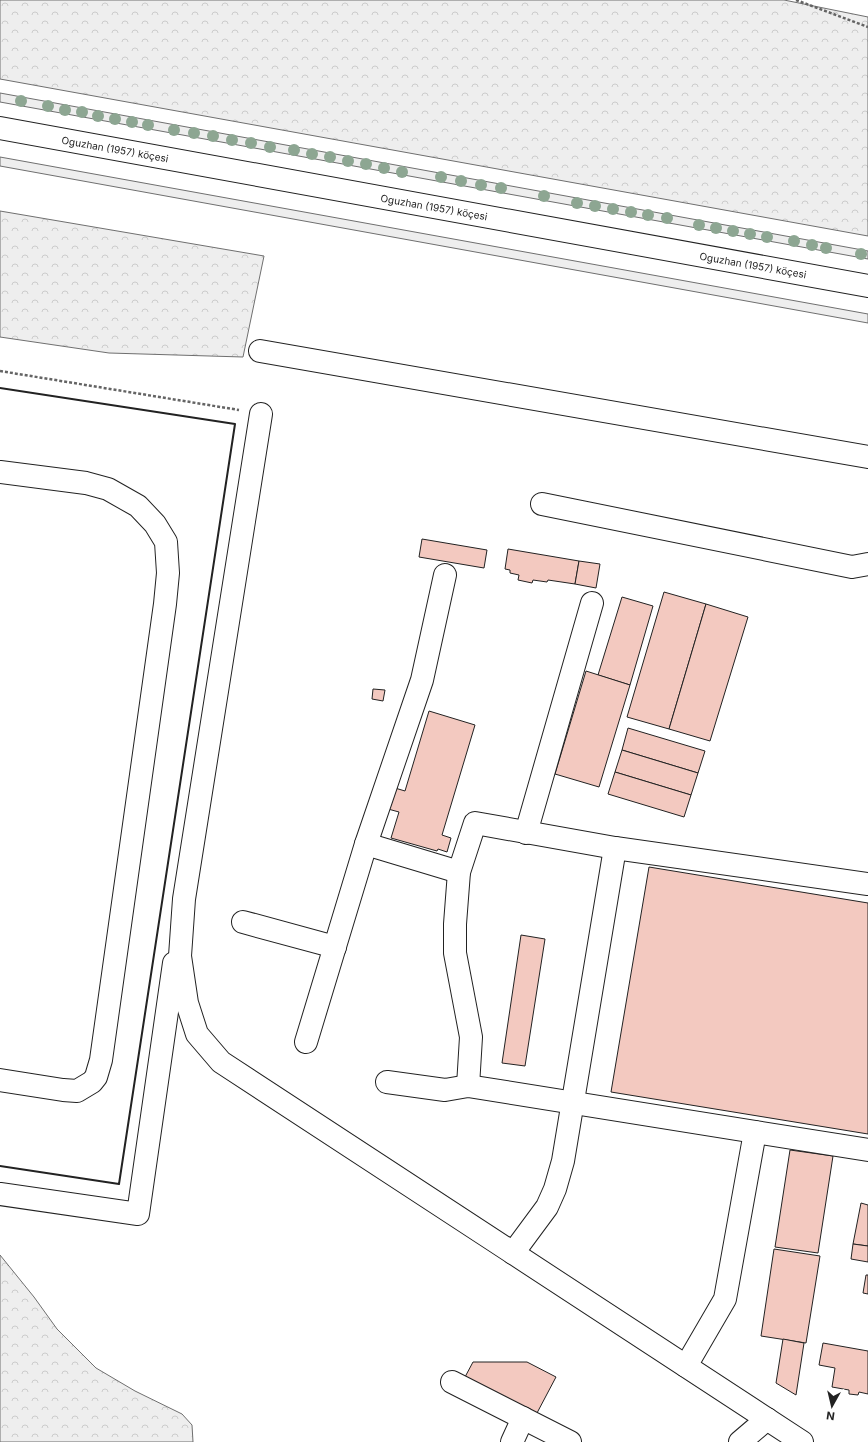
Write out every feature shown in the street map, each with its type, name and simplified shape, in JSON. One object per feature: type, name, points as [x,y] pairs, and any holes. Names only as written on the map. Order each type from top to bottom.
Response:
[{"type":"main road","name":"Oguzhan (1957) köçesi","points":[[0,128],[868,286]]},
{"type":"main road","points":[[260,351],[868,456]]},
{"type":"main road","points":[[0,1194],[138,1214],[184,899],[261,414]]},
{"type":"main road","points":[[0,472],[86,483],[108,489],[138,506],[155,524],[166,542],[168,572],[164,611],[102,1052],[96,1077],[92,1082],[77,1091],[0,1080]]},
{"type":"main road","points":[[542,504],[852,567],[868,564]]},
{"type":"main road","points":[[306,1042],[366,844],[422,680],[445,576]]},
{"type":"main road","points":[[526,833],[592,603]]},
{"type":"main road","points":[[468,1086],[472,1037],[455,953],[455,924],[459,872],[475,823],[615,848],[868,884]]},
{"type":"main road","points":[[366,844],[459,872]]},
{"type":"main road","points":[[513,1253],[547,1207],[556,1189],[563,1161],[615,848]]},
{"type":"main road","points":[[184,899],[180,956],[187,1003],[197,1034],[221,1062],[802,1442]]},
{"type":"main road","points":[[243,922],[335,947]]},
{"type":"main road","points":[[387,1082],[445,1090],[468,1086],[868,1150]]},
{"type":"main road","points":[[686,1366],[725,1299],[755,1132]]},
{"type":"main road","points":[[452,1382],[570,1442]]},
{"type":"main road","points":[[512,1442],[523,1418]]},
{"type":"main road","points":[[740,1442],[767,1419]]},
{"type":"path","points":[[796,0],[868,27]]},
{"type":"path","points":[[0,371],[261,414]]},
{"type":"green space","points":[[0,0],[784,0],[868,17],[868,236],[0,79]]},
{"type":"green space","points":[[0,93],[868,251],[868,259],[0,102]]},
{"type":"green space","points":[[0,157],[868,314],[868,323],[0,166]]},
{"type":"green space","points":[[0,211],[264,256],[243,357],[109,353],[0,337]]},
{"type":"green space","points":[[0,1255],[34,1297],[57,1329],[96,1368],[135,1391],[182,1414],[192,1425],[193,1442],[0,1442]]},
{"type":"building","points":[[422,539],[487,550],[484,568],[419,557]]},
{"type":"building","points":[[508,549],[579,561],[575,584],[548,580],[547,582],[533,580],[532,583],[518,580],[519,575],[510,573],[510,570],[505,569]]},
{"type":"building","points":[[579,561],[600,564],[596,588],[575,584]]},
{"type":"building","points":[[664,592],[706,604],[669,729],[627,717]]},
{"type":"building","points":[[622,597],[653,606],[630,685],[598,675]]},
{"type":"building","points":[[706,604],[748,617],[710,741],[669,729]]},
{"type":"building","points":[[586,671],[630,685],[599,787],[555,774]]},
{"type":"building","points":[[373,689],[385,690],[383,701],[372,699]]},
{"type":"building","points":[[429,711],[475,725],[442,835],[451,838],[447,852],[438,849],[437,851],[391,838],[399,812],[388,809],[395,788],[405,791]]},
{"type":"building","points":[[628,728],[705,751],[698,773],[622,750]]},
{"type":"building","points":[[622,750],[698,773],[691,795],[615,772]]},
{"type":"building","points":[[615,772],[691,795],[684,817],[608,794]]},
{"type":"building","points":[[649,867],[868,903],[868,1134],[611,1092]]},
{"type":"building","points":[[521,935],[545,939],[525,1066],[502,1063]]},
{"type":"building","points":[[790,1150],[833,1156],[818,1253],[775,1247]]},
{"type":"building","points":[[861,1203],[868,1205],[868,1246],[853,1244]]},
{"type":"building","points":[[853,1244],[868,1246],[868,1262],[851,1259]]},
{"type":"building","points":[[774,1249],[820,1256],[806,1343],[761,1336]]},
{"type":"building","points":[[866,1275],[868,1275],[868,1294],[863,1293]]},
{"type":"building","points":[[783,1339],[804,1343],[796,1395],[776,1383]]},
{"type":"building","points":[[823,1343],[868,1351],[868,1394],[859,1392],[858,1395],[849,1394],[849,1390],[832,1387],[835,1368],[819,1365]]},
{"type":"building","points":[[473,1362],[527,1362],[556,1377],[537,1413],[465,1377]]},
{"type":"wall","points":[[0,388],[235,424],[119,1184],[0,1166]]}]
